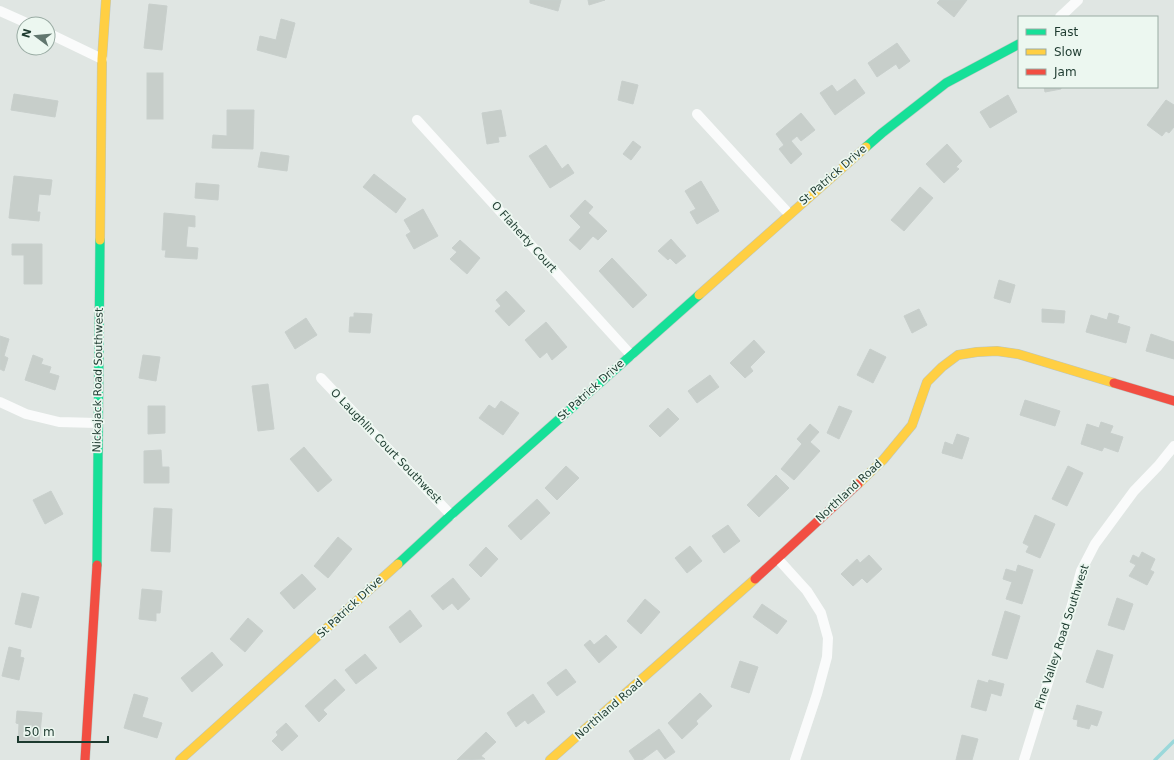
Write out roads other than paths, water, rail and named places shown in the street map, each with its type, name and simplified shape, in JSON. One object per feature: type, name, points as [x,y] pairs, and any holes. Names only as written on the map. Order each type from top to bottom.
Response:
[{"type":"street","name":"Nickajack Road Southwest","points":[[85,760],[97,560],[97,424],[102,59],[106,0]]},
{"type":"street","points":[[1061,16],[1078,0]]},
{"type":"street","points":[[0,11],[16,18]]},
{"type":"street","points":[[56,37],[102,59]]},
{"type":"street","name":"St Patrick Drive","points":[[180,760],[631,354],[882,133],[946,83],[1018,45]]},
{"type":"street","points":[[697,114],[789,214]]},
{"type":"street","name":"O Flaherty Court","points":[[417,120],[631,354]]},
{"type":"street","name":"Northland Road","points":[[550,760],[778,559],[883,460],[912,425],[927,382],[942,367],[958,355],[997,351],[1018,354],[1174,401]]},
{"type":"street","name":"O Laughlin Court Southwest","points":[[321,378],[451,515]]},
{"type":"street","points":[[0,402],[26,414],[59,422],[97,424]]},
{"type":"street","name":"Pine Valley Road Southwest","points":[[1024,760],[1072,605],[1081,571],[1095,544],[1134,491],[1158,466],[1174,446]]},
{"type":"street","points":[[778,559],[807,591],[821,613],[828,638],[827,657],[817,694],[795,760]]},
{"type":"waterway","points":[[1155,760],[1174,741]]}]
